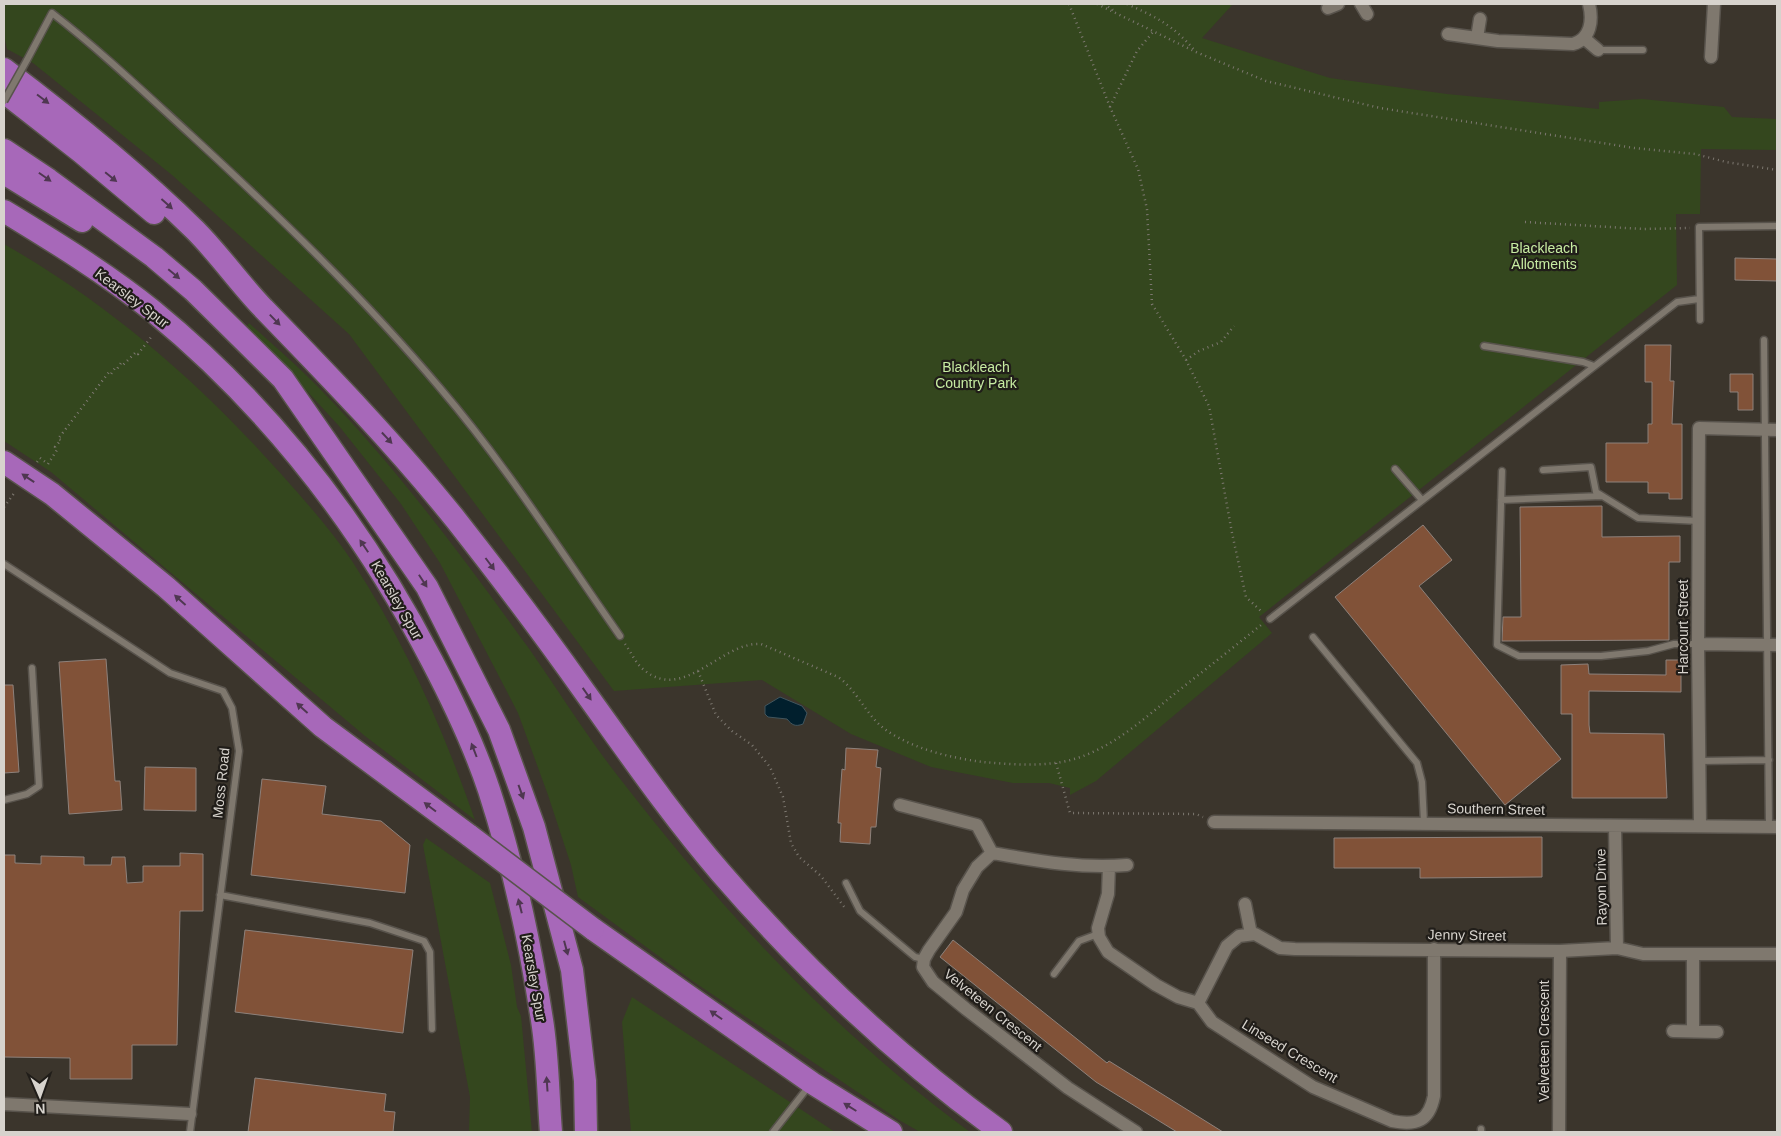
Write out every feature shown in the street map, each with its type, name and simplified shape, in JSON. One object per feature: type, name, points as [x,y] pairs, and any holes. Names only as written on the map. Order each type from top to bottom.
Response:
[{"type":"highway","points":[[4,69],[70,119],[198,234],[241,285],[398,450],[454,518],[584,691],[622,745],[721,873],[802,959],[866,1022],[951,1096],[1001,1132]]},
{"type":"highway","points":[[4,92],[81,152],[241,285]]},
{"type":"highway","points":[[4,150],[121,232],[193,290],[283,379],[427,587],[499,730],[534,826],[572,970],[585,1081],[586,1132]]},
{"type":"highway","points":[[4,173],[77,218],[125,251],[185,304],[326,440]]},
{"type":"highway","name":"Kearsley Spur","points":[[4,211],[128,292],[213,365],[270,423],[335,504],[381,570],[447,691],[472,746],[488,788],[526,930],[543,1022],[551,1132]]},
{"type":"highway","points":[[4,462],[52,494],[166,587],[323,727],[593,928],[812,1083],[892,1132]]},
{"type":"street","points":[[1585,39],[1590,18],[1588,4]]},
{"type":"street","points":[[1712,57],[1714,4]]},
{"type":"street","points":[[1477,38],[1480,19]]},
{"type":"street","points":[[1448,34],[1560,45],[1573,44],[1585,39]]},
{"type":"street","points":[[1585,39],[1598,50]]},
{"type":"street","name":"Harcourt Street","points":[[1700,826],[1698,644],[1699,428],[1771,430]]},
{"type":"street","points":[[1698,644],[1772,645]]},
{"type":"street","points":[[900,805],[977,825],[992,853]]},
{"type":"street","name":"Southern Street","points":[[1214,822],[1773,827]]},
{"type":"street","name":"Rayon Drive","points":[[1616,826],[1617,948]]},
{"type":"street","points":[[992,853],[1050,864],[1109,866],[1127,864]]},
{"type":"street","points":[[924,959],[956,912],[963,890],[977,867],[992,853]]},
{"type":"street","points":[[1109,866],[1108,894],[1098,934],[1108,952],[1156,986],[1198,1003],[1227,946],[1239,936],[1251,934],[1245,904]]},
{"type":"street","name":"Jenny Street","points":[[1251,934],[1262,937],[1280,948],[1560,951],[1617,948],[1643,954],[1777,954]]},
{"type":"street","name":"Linseed Crescent","points":[[1198,1003],[1212,1022],[1313,1087],[1392,1121],[1406,1124],[1422,1120],[1431,1111],[1434,1096],[1434,949]]},
{"type":"street","name":"Velveteen Crescent","points":[[1559,1132],[1560,951]]},
{"type":"street","points":[[1693,954],[1693,1031]]},
{"type":"street","name":"Velveteen Crescent","points":[[924,959],[923,967],[933,982],[1068,1088],[1136,1132]]},
{"type":"street","points":[[1673,1031],[1717,1032]]},
{"type":"street","points":[[4,1104],[190,1114]]},
{"type":"lane","points":[[4,101],[52,13],[93,45],[270,209],[337,274],[440,388],[502,468],[620,636]]},
{"type":"lane","points":[[1598,50],[1643,50]]},
{"type":"lane","points":[[1700,320],[1699,227],[1777,226]]},
{"type":"lane","points":[[1270,619],[1677,302],[1700,300]]},
{"type":"lane","points":[[1764,340],[1771,430],[1772,645],[1768,760],[1773,827]]},
{"type":"lane","points":[[1484,346],[1583,362],[1594,366]]},
{"type":"lane","points":[[1543,470],[1591,467],[1596,492],[1638,518],[1699,521]]},
{"type":"lane","points":[[1395,469],[1422,500]]},
{"type":"lane","points":[[1502,471],[1497,645],[1519,656],[1601,656],[1648,651],[1674,644],[1698,644]]},
{"type":"lane","points":[[1501,500],[1602,496]]},
{"type":"lane","name":"Moss Road","points":[[4,564],[170,673],[223,692],[232,708],[239,751],[190,1114],[190,1132]]},
{"type":"lane","points":[[1313,637],[1417,763],[1422,782],[1424,823]]},
{"type":"lane","points":[[4,800],[27,794],[39,786],[32,668]]},
{"type":"lane","points":[[1699,761],[1768,760]]},
{"type":"lane","points":[[846,883],[860,911],[915,957],[924,959]]},
{"type":"lane","points":[[220,895],[370,923],[424,942],[430,952],[432,1029]]},
{"type":"lane","points":[[1054,974],[1079,941],[1098,934]]},
{"type":"lane","points":[[773,1132],[812,1083]]},
{"type":"path","points":[[620,636],[643,669],[660,678],[674,679],[691,675],[748,643],[762,644],[838,677],[848,684],[870,714],[885,729],[904,740],[961,760],[1006,764],[1056,763],[1093,752],[1121,736],[1270,619],[1246,596],[1232,533],[1209,406],[1186,360],[1152,304],[1147,209],[1138,169],[1110,107],[1069,4]]},
{"type":"path","points":[[1097,4],[1196,52],[1266,80],[1380,108],[1634,148],[1695,154],[1726,162],[1777,170]]},
{"type":"path","points":[[1104,4],[1122,16]]},
{"type":"path","points":[[1126,4],[1156,17],[1180,32],[1196,52]]},
{"type":"path","points":[[1110,107],[1137,51],[1153,32]]},
{"type":"path","points":[[1525,222],[1643,229],[1699,227]]},
{"type":"path","points":[[4,507],[40,458],[48,464],[57,450],[55,447],[61,440],[58,439],[109,372],[111,374],[121,364],[123,365],[128,358],[131,359],[136,352],[138,354],[164,321]]},
{"type":"path","points":[[1186,360],[1199,351],[1220,342],[1234,326]]},
{"type":"path","points":[[698,671],[716,715],[732,731],[752,745],[770,767],[783,797],[791,843],[799,857],[821,876],[847,911]]},
{"type":"path","points":[[1056,763],[1070,813],[1196,814],[1214,822]]},
{"type":"green space","name":"Blackleach Country Park","points":[[4,4],[1233,4],[1202,38],[1330,78],[1447,94],[1599,109],[1599,102],[1642,99],[1724,107],[1732,117],[1777,119],[1777,150],[1701,149],[1700,214],[1676,214],[1677,285],[1259,617],[1272,633],[1096,781],[1070,795],[1070,788],[1049,783],[1013,783],[931,767],[851,734],[762,680],[614,691],[349,334],[172,175],[33,63],[7,49],[4,35]]},
{"type":"green space","points":[[4,244],[81,293],[152,348],[251,441],[327,528],[352,561],[406,655],[436,719],[475,820],[365,736],[51,472],[4,441]]},
{"type":"green space","points":[[249,323],[321,390],[404,483],[506,616],[614,771],[653,821],[736,918],[824,1009],[871,1052],[970,1132],[920,1132],[899,1120],[694,982],[578,897],[571,865],[518,713],[440,563],[401,504],[339,426],[247,326]]},
{"type":"green space","points":[[426,838],[490,883],[511,965],[517,1007],[521,1016],[532,1132],[469,1132],[470,1097],[423,845]]},
{"type":"green space","points":[[632,997],[835,1132],[631,1132],[622,1022]]},
{"type":"water","points":[[780,697],[802,706],[807,713],[803,724],[794,725],[787,719],[768,717],[765,714],[765,706]]},
{"type":"building","points":[[1735,258],[1777,259],[1777,281],[1735,280]]},
{"type":"building","points":[[1645,345],[1671,345],[1670,381],[1674,381],[1672,424],[1682,424],[1682,499],[1669,499],[1669,493],[1648,493],[1648,482],[1606,482],[1606,443],[1648,443],[1648,424],[1652,424],[1652,382],[1645,382]]},
{"type":"building","points":[[1730,374],[1753,374],[1753,410],[1738,410],[1738,392],[1730,392]]},
{"type":"building","points":[[1602,506],[1602,537],[1680,536],[1680,562],[1669,562],[1669,640],[1502,641],[1503,617],[1521,617],[1520,507]]},
{"type":"building","points":[[1423,525],[1452,560],[1419,586],[1561,759],[1505,805],[1335,597]]},
{"type":"building","points":[[106,659],[115,781],[120,781],[122,810],[69,814],[59,662]]},
{"type":"building","points":[[1666,660],[1681,660],[1681,692],[1589,691],[1589,725],[1590,733],[1664,734],[1667,798],[1572,798],[1572,714],[1561,714],[1561,665],[1588,664],[1589,674],[1666,675]]},
{"type":"building","points":[[4,685],[13,685],[19,772],[4,773]]},
{"type":"building","points":[[846,748],[878,750],[876,767],[881,768],[876,827],[871,827],[870,844],[840,842],[841,823],[838,823],[842,769],[845,770]]},
{"type":"building","points":[[145,767],[196,768],[196,811],[144,810]]},
{"type":"building","points":[[262,779],[326,786],[322,814],[381,821],[410,845],[405,893],[251,875]]},
{"type":"building","points":[[1542,837],[1542,877],[1420,878],[1420,868],[1334,868],[1334,838]]},
{"type":"building","points":[[180,853],[203,854],[203,911],[180,911],[177,1045],[132,1045],[132,1079],[70,1079],[70,1058],[4,1057],[4,855],[15,855],[15,863],[41,864],[41,856],[84,857],[84,865],[111,865],[112,857],[125,857],[127,883],[143,882],[143,866],[180,866]]},
{"type":"building","points":[[245,930],[413,950],[403,1033],[235,1012]]},
{"type":"building","points":[[953,940],[1107,1063],[1109,1061],[1223,1132],[1177,1132],[1096,1082],[940,957]]},
{"type":"building","points":[[255,1078],[386,1094],[384,1111],[395,1112],[393,1132],[248,1132]]},
{"type":"park label","name":"Blackleach Allotments","points":[[1544,256]]}]
